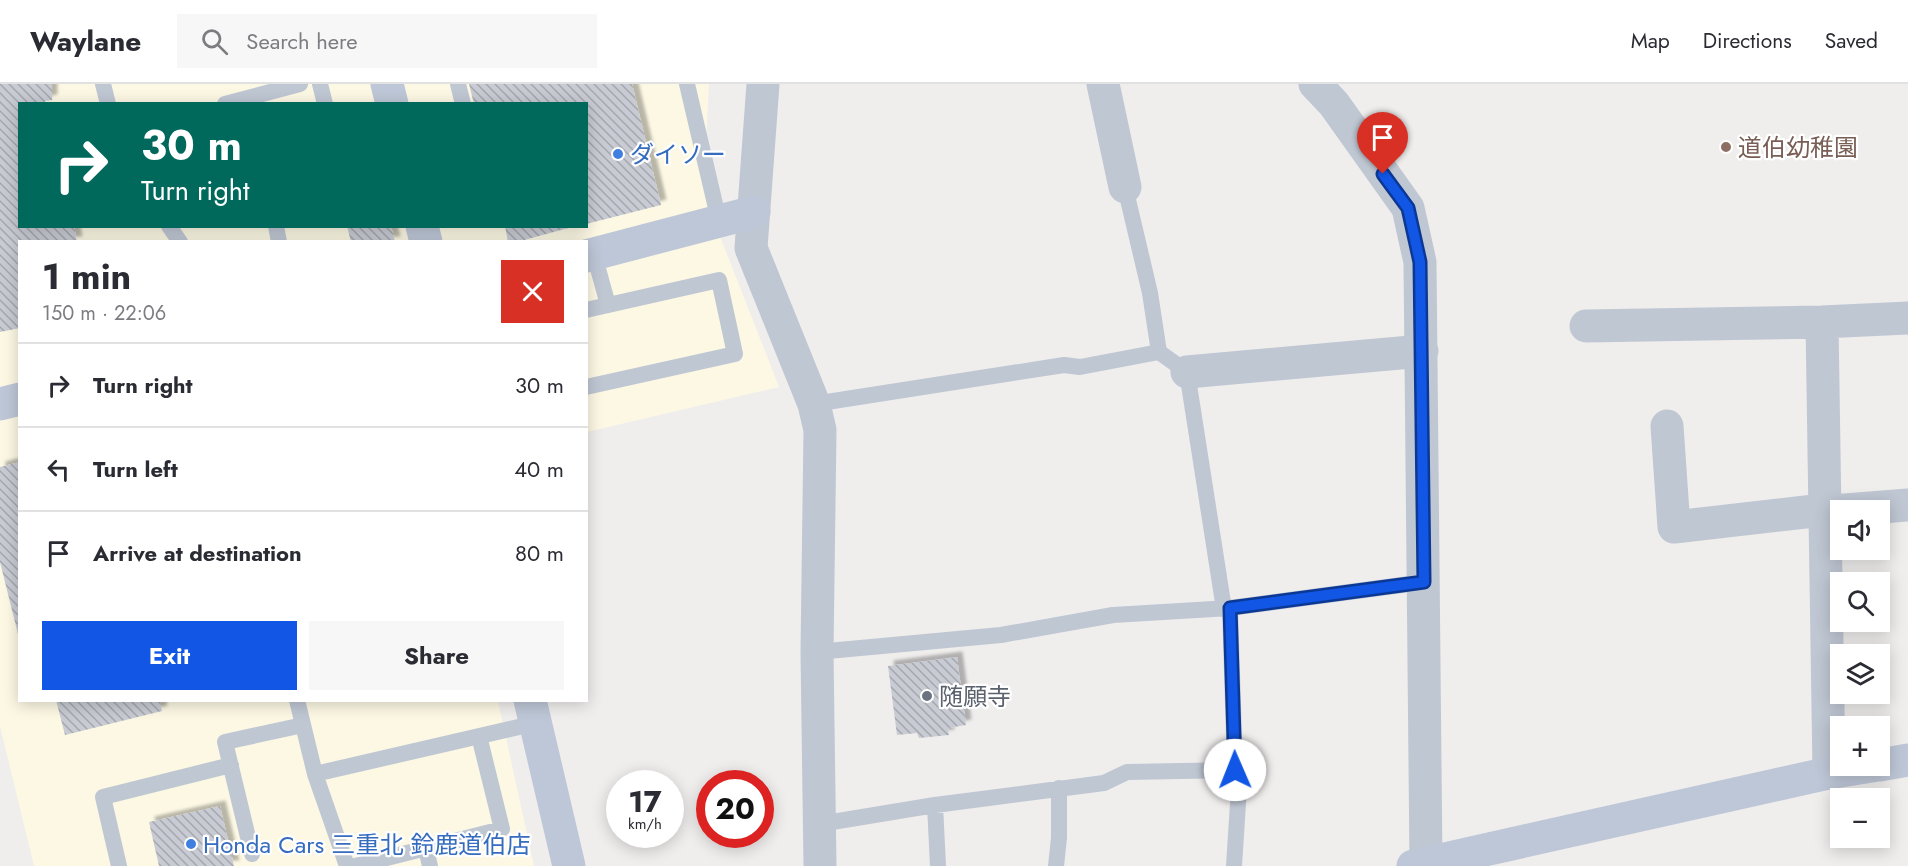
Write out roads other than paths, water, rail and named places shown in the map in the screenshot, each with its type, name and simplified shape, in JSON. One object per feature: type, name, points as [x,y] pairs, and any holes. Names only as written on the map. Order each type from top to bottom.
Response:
[{"type":"street","points":[[387,84],[392,102]]},
{"type":"street","points":[[763,84],[751,248],[814,404],[820,430],[817,652],[820,866]]},
{"type":"street","points":[[1103,84],[1125,187]]},
{"type":"street","points":[[1315,84],[1334,104],[1408,208],[1420,262],[1424,582],[1421,865],[1829,773],[1836,560]]},
{"type":"street","points":[[590,255],[754,212]]},
{"type":"street","points":[[1586,326],[1822,322],[1908,318]]},
{"type":"street","points":[[1822,322],[1836,500]]},
{"type":"street","points":[[1187,372],[1422,351]]},
{"type":"street","points":[[0,404],[18,400]]},
{"type":"street","points":[[1666,426],[1674,527],[1830,511]]},
{"type":"street","points":[[1890,507],[1908,505]]},
{"type":"street","points":[[533,712],[569,866]]},
{"type":"street","points":[[1890,763],[1908,760]]},
{"type":"lane","points":[[103,84],[108,102]]},
{"type":"lane","points":[[232,102],[300,84]]},
{"type":"lane","points":[[320,84],[324,102]]},
{"type":"lane","points":[[458,84],[462,102]]},
{"type":"lane","points":[[687,84],[719,221]]},
{"type":"lane","points":[[1125,187],[1150,293],[1159,352],[1187,372],[1227,609],[1235,770]]},
{"type":"lane","points":[[590,255],[608,305]]},
{"type":"lane","points":[[588,310],[719,280],[735,354],[588,387]]},
{"type":"lane","points":[[814,404],[1064,365],[1080,367],[1159,352]]},
{"type":"lane","points":[[817,652],[1001,635],[1113,615],[1227,609],[1424,582]]},
{"type":"lane","points":[[297,702],[315,774],[346,866]]},
{"type":"lane","points":[[315,774],[478,736],[533,712]]},
{"type":"lane","points":[[252,854],[225,742],[303,725]]},
{"type":"lane","points":[[355,866],[502,829],[478,736]]},
{"type":"lane","points":[[119,866],[102,798],[231,765]]},
{"type":"lane","points":[[820,824],[935,805],[1104,783],[1127,772],[1235,770],[1240,772],[1234,866]]},
{"type":"lane","points":[[1056,866],[1059,838],[1059,788]]},
{"type":"lane","points":[[935,805],[939,866]]},
{"type":"lane","points":[[426,849],[430,866]]},
{"type":"place","name":"道伯幼稚園","points":[[1726,147]]},
{"type":"place","name":"ダイソー","points":[[618,154]]},
{"type":"place","name":"随願寺","points":[[927,696]]},
{"type":"place","name":"Honda Cars 三重北 鈴鹿道伯店","points":[[191,844]]}]
